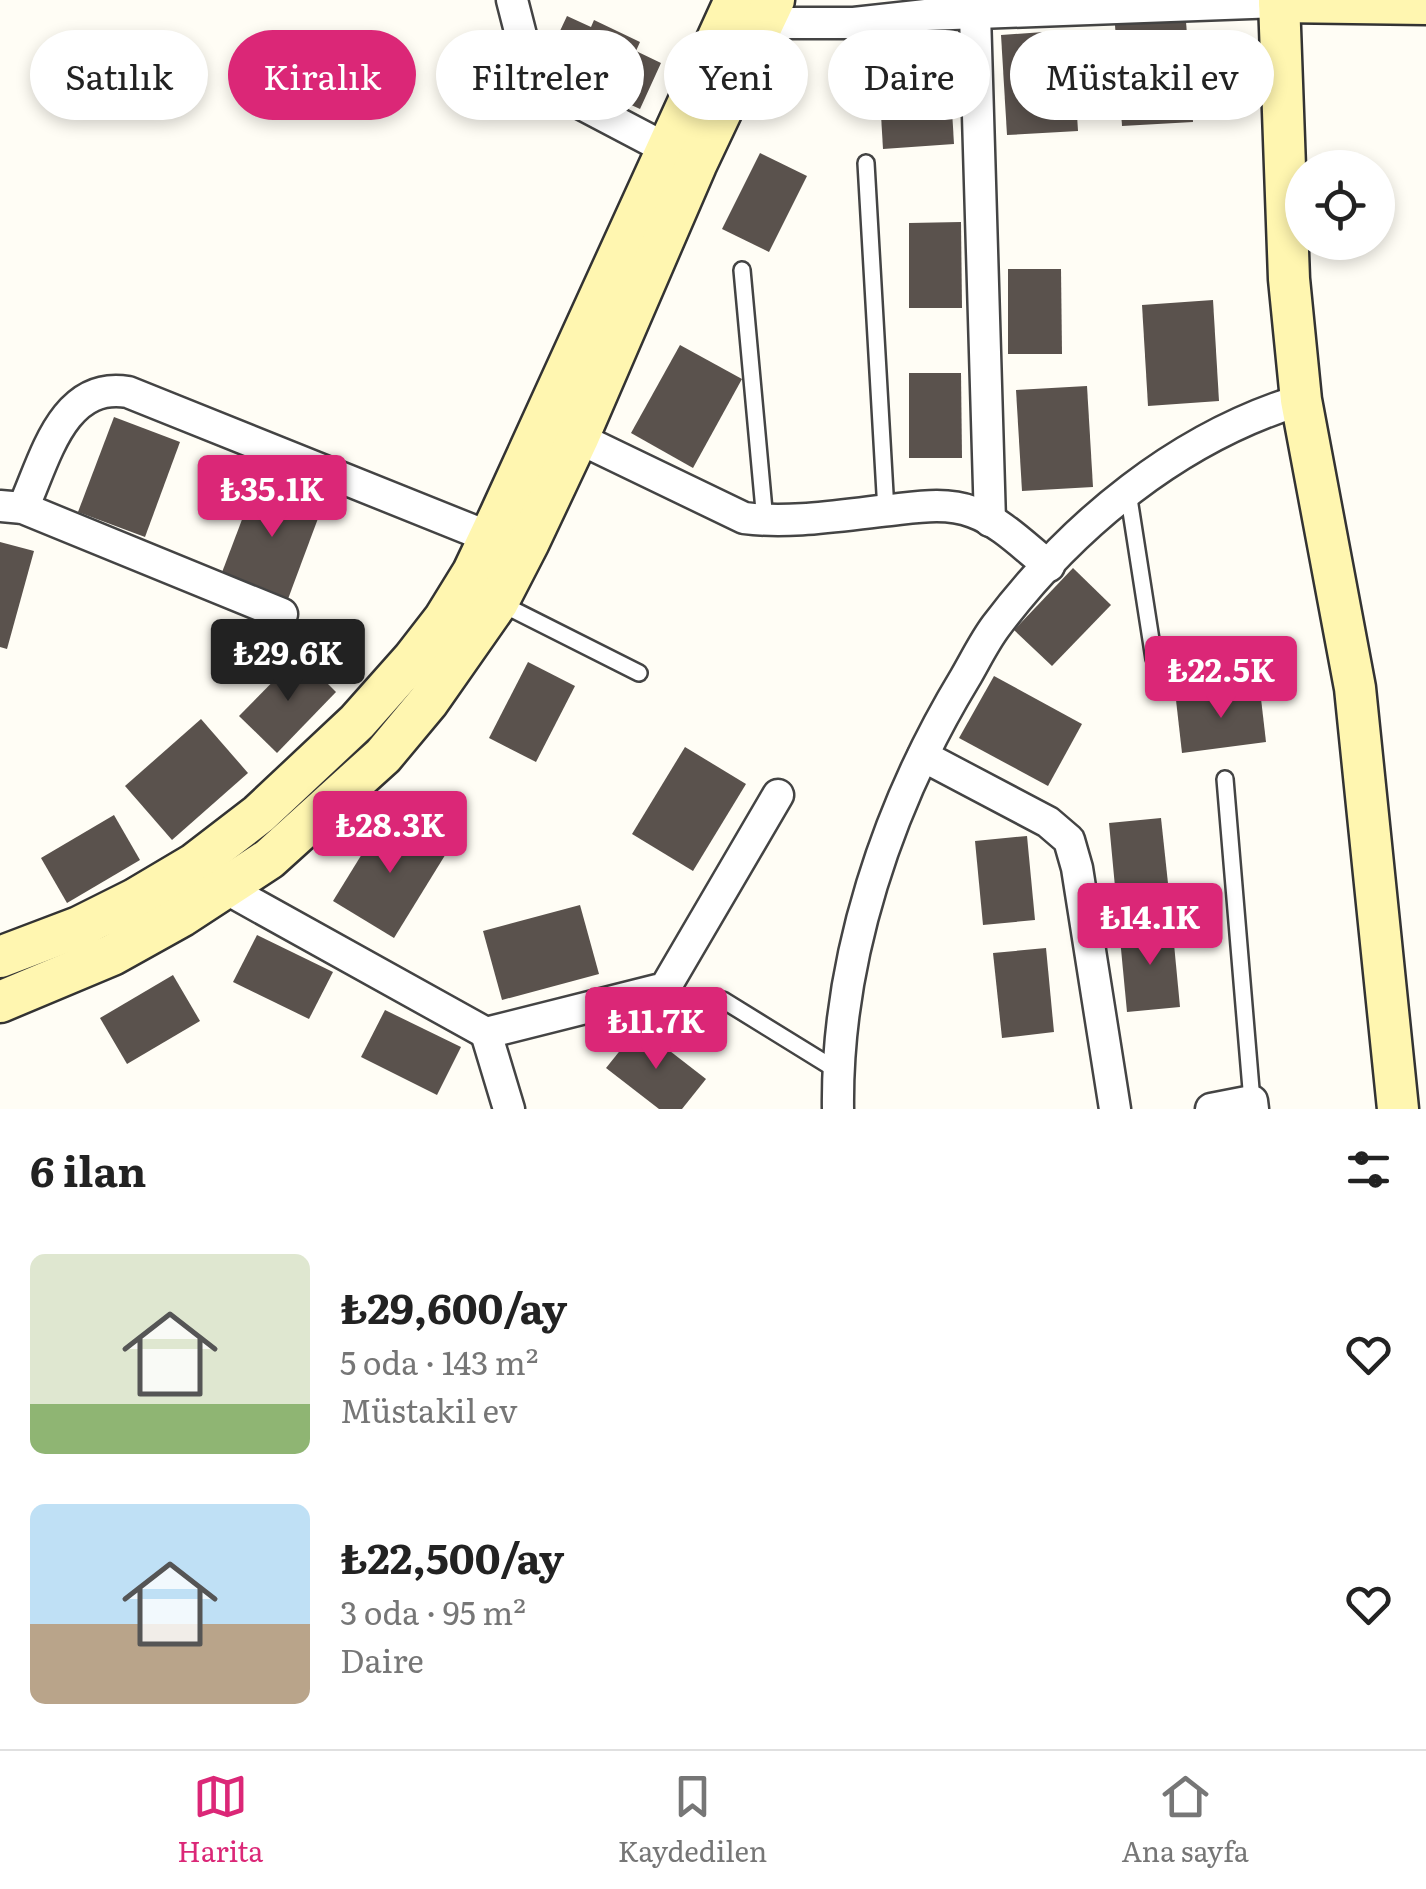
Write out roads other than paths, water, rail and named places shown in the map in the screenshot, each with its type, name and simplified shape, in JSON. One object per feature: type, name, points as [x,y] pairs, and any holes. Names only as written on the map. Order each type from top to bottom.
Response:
[{"type":"street","points":[[512,0],[532,78],[681,157]]},
{"type":"street","points":[[0,957],[78,927],[194,864],[259,814],[357,722],[413,659],[444,619],[490,537],[757,8],[854,23],[881,18],[1279,1],[1426,4]]},
{"type":"street","points":[[1279,1],[1289,279],[1302,400],[1355,688],[1398,1109]]},
{"type":"street","points":[[975,14],[990,522]]},
{"type":"street","points":[[0,1002],[112,955],[269,859],[383,756],[428,702],[498,602],[578,438],[681,157]]},
{"type":"street","points":[[282,614],[12,507],[62,420],[92,394],[112,389],[128,392],[490,537]]},
{"type":"street","points":[[838,1109],[838,1071],[869,894],[938,722],[994,628],[1048,566],[1128,492],[1179,453],[1220,430],[1302,400]]},
{"type":"street","points":[[578,438],[744,518],[766,521],[936,505],[974,512],[1048,566]]},
{"type":"street","points":[[923,756],[1048,822],[1070,840],[1116,1109]]},
{"type":"street","points":[[226,888],[486,1033],[665,988],[778,795]]},
{"type":"street","points":[[486,1033],[510,1109]]},
{"type":"street","points":[[1211,1109],[1252,1105]]},
{"type":"lane","points":[[866,163],[886,510]]},
{"type":"lane","points":[[742,270],[766,521]]},
{"type":"lane","points":[[1128,492],[1154,659],[1164,667],[1227,662]]},
{"type":"lane","points":[[498,602],[639,673]]},
{"type":"lane","points":[[1225,779],[1252,1105]]},
{"type":"lane","points":[[723,1000],[838,1071]]}]
